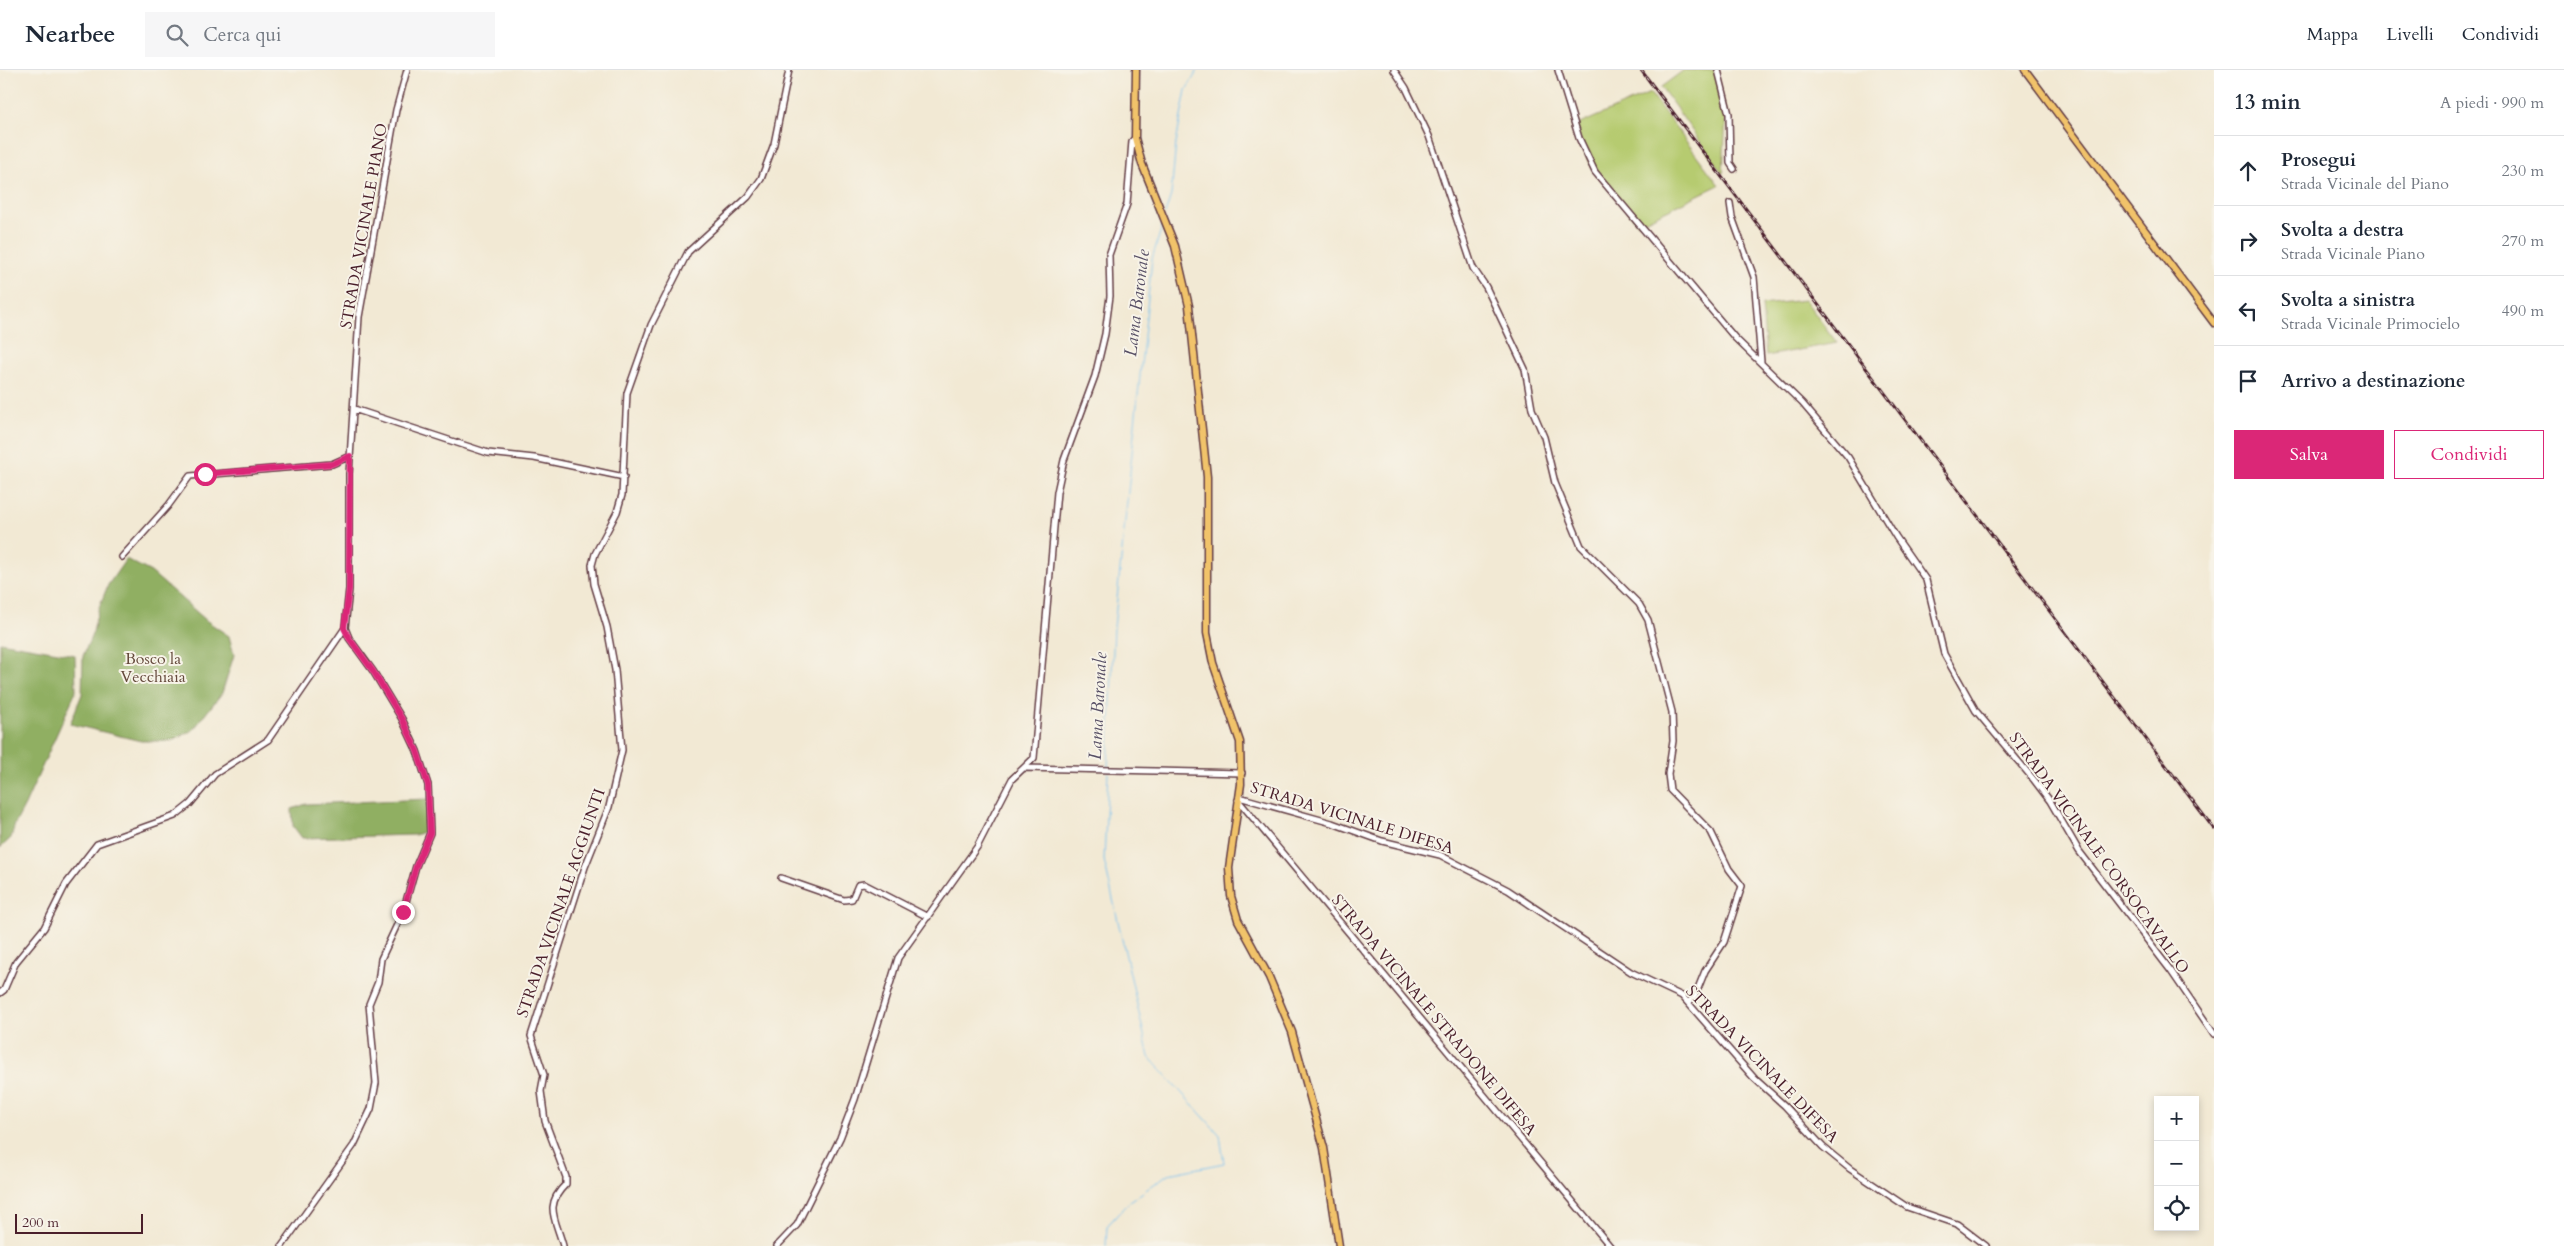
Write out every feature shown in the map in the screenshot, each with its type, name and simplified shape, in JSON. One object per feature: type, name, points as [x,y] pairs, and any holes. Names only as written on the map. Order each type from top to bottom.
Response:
[{"type":"main road","points":[[1136,70],[1135,138],[1142,164],[1175,246],[1187,297],[1207,477],[1207,633],[1213,663],[1240,742],[1242,773],[1230,858],[1231,896],[1238,920],[1270,978],[1292,1032],[1324,1148],[1339,1246]]},
{"type":"main road","points":[[2026,70],[2214,323]]},
{"type":"street","name":"STRADA VICINALE PIANO","points":[[344,628],[347,619],[350,580],[350,456],[362,299],[396,110],[407,70]]},
{"type":"street","name":"STRADA VICINALE AGGIUNTI","points":[[563,1246],[553,1211],[553,1201],[556,1192],[566,1184],[566,1178],[545,1121],[541,1091],[544,1075],[531,1036],[582,875],[609,807],[622,750],[615,670],[606,621],[594,584],[592,565],[595,554],[620,504],[624,477],[627,393],[650,328],[688,252],[748,197],[761,179],[774,144],[789,70]]},
{"type":"street","points":[[1394,70],[1406,88],[1429,136],[1473,268],[1486,287],[1525,369],[1532,409],[1544,437],[1555,483],[1581,546],[1639,604],[1648,620],[1672,712],[1673,741],[1668,774],[1670,790],[1712,832],[1724,860],[1742,886],[1724,942],[1705,971],[1696,996],[1688,1003]]},
{"type":"street","name":"STRADA VICINALE CORSOCAVALLO","points":[[1558,70],[1579,138],[1595,172],[1735,338],[1802,403],[1848,457],[1896,537],[1926,580],[1944,654],[1976,711],[2040,787],[2079,851],[2171,971],[2214,1034]]},
{"type":"street","points":[[1718,70],[1729,114],[1730,163],[1734,169]]},
{"type":"street","points":[[777,1246],[797,1225],[836,1147],[855,1099],[895,966],[982,838],[1009,784],[1031,762],[1035,753],[1038,684],[1046,622],[1057,492],[1064,460],[1095,376],[1105,334],[1110,296],[1109,255],[1127,204],[1132,141],[1135,138]]},
{"type":"street","points":[[1730,203],[1732,217],[1754,277],[1761,362]]},
{"type":"street","points":[[354,409],[494,454],[534,458],[624,477]]},
{"type":"street","points":[[122,558],[168,506],[190,476],[332,464],[350,456]]},
{"type":"street","points":[[0,993],[4,990],[16,962],[49,921],[66,884],[97,844],[174,816],[190,804],[215,774],[271,738],[344,628],[402,719],[417,751],[428,785],[430,833],[416,866],[403,912],[381,958],[378,982],[369,1004],[371,1046],[376,1082],[371,1109],[354,1145],[282,1246]]},
{"type":"street","name":"STRADA VICINALE DIFESA","points":[[1024,768],[1242,773]]},
{"type":"street","name":"STRADA VICINALE DIFESA","points":[[1238,798],[1332,822],[1382,841],[1448,858],[1508,890],[1623,967],[1677,993],[1754,1078],[1786,1106],[1824,1147],[1844,1164],[1907,1207],[1957,1224],[1986,1246]]},
{"type":"street","name":"STRADA VICINALE STRADONE DIFESA","points":[[1238,798],[1610,1246]]},
{"type":"street","points":[[781,878],[844,900],[852,899],[858,885],[864,884],[928,917]]},
{"type":"green space","points":[[1684,70],[1715,70],[1726,114],[1723,174],[1661,87]]},
{"type":"green space","points":[[1650,93],[1719,185],[1638,224],[1588,161],[1575,126]]},
{"type":"green space","points":[[1805,300],[1837,343],[1766,356],[1762,305]]},
{"type":"green space","name":"Bosco la Vecchiaia","points":[[126,559],[151,572],[207,621],[229,636],[234,655],[222,693],[193,730],[171,741],[141,741],[70,724],[82,694],[83,656],[93,632],[98,610],[108,585]]},
{"type":"green space","name":"Bosco la Vecchiaia","points":[[0,642],[75,655],[76,691],[15,824],[11,838],[0,848]]},
{"type":"green space","points":[[427,799],[429,830],[415,835],[302,838],[293,826],[292,809],[306,804]]},
{"type":"waterway","name":"Lama Baronale","points":[[1165,214],[1171,195],[1176,143],[1186,90],[1198,70]]},
{"type":"waterway","name":"Lama Baronale","points":[[1108,768],[1114,628],[1152,259],[1163,223]]},
{"type":"waterway","name":"Lama Baronale","points":[[1106,1246],[1107,1226],[1128,1203],[1168,1174],[1224,1163],[1220,1135],[1149,1057],[1104,860],[1108,772]]},
{"type":"railway","points":[[1641,70],[2214,829]]},
{"type":"route","points":[[205,474],[332,464],[341,462],[350,456],[349,589],[347,619],[344,628],[402,719],[417,751],[428,785],[429,839],[413,874],[403,912]]}]
